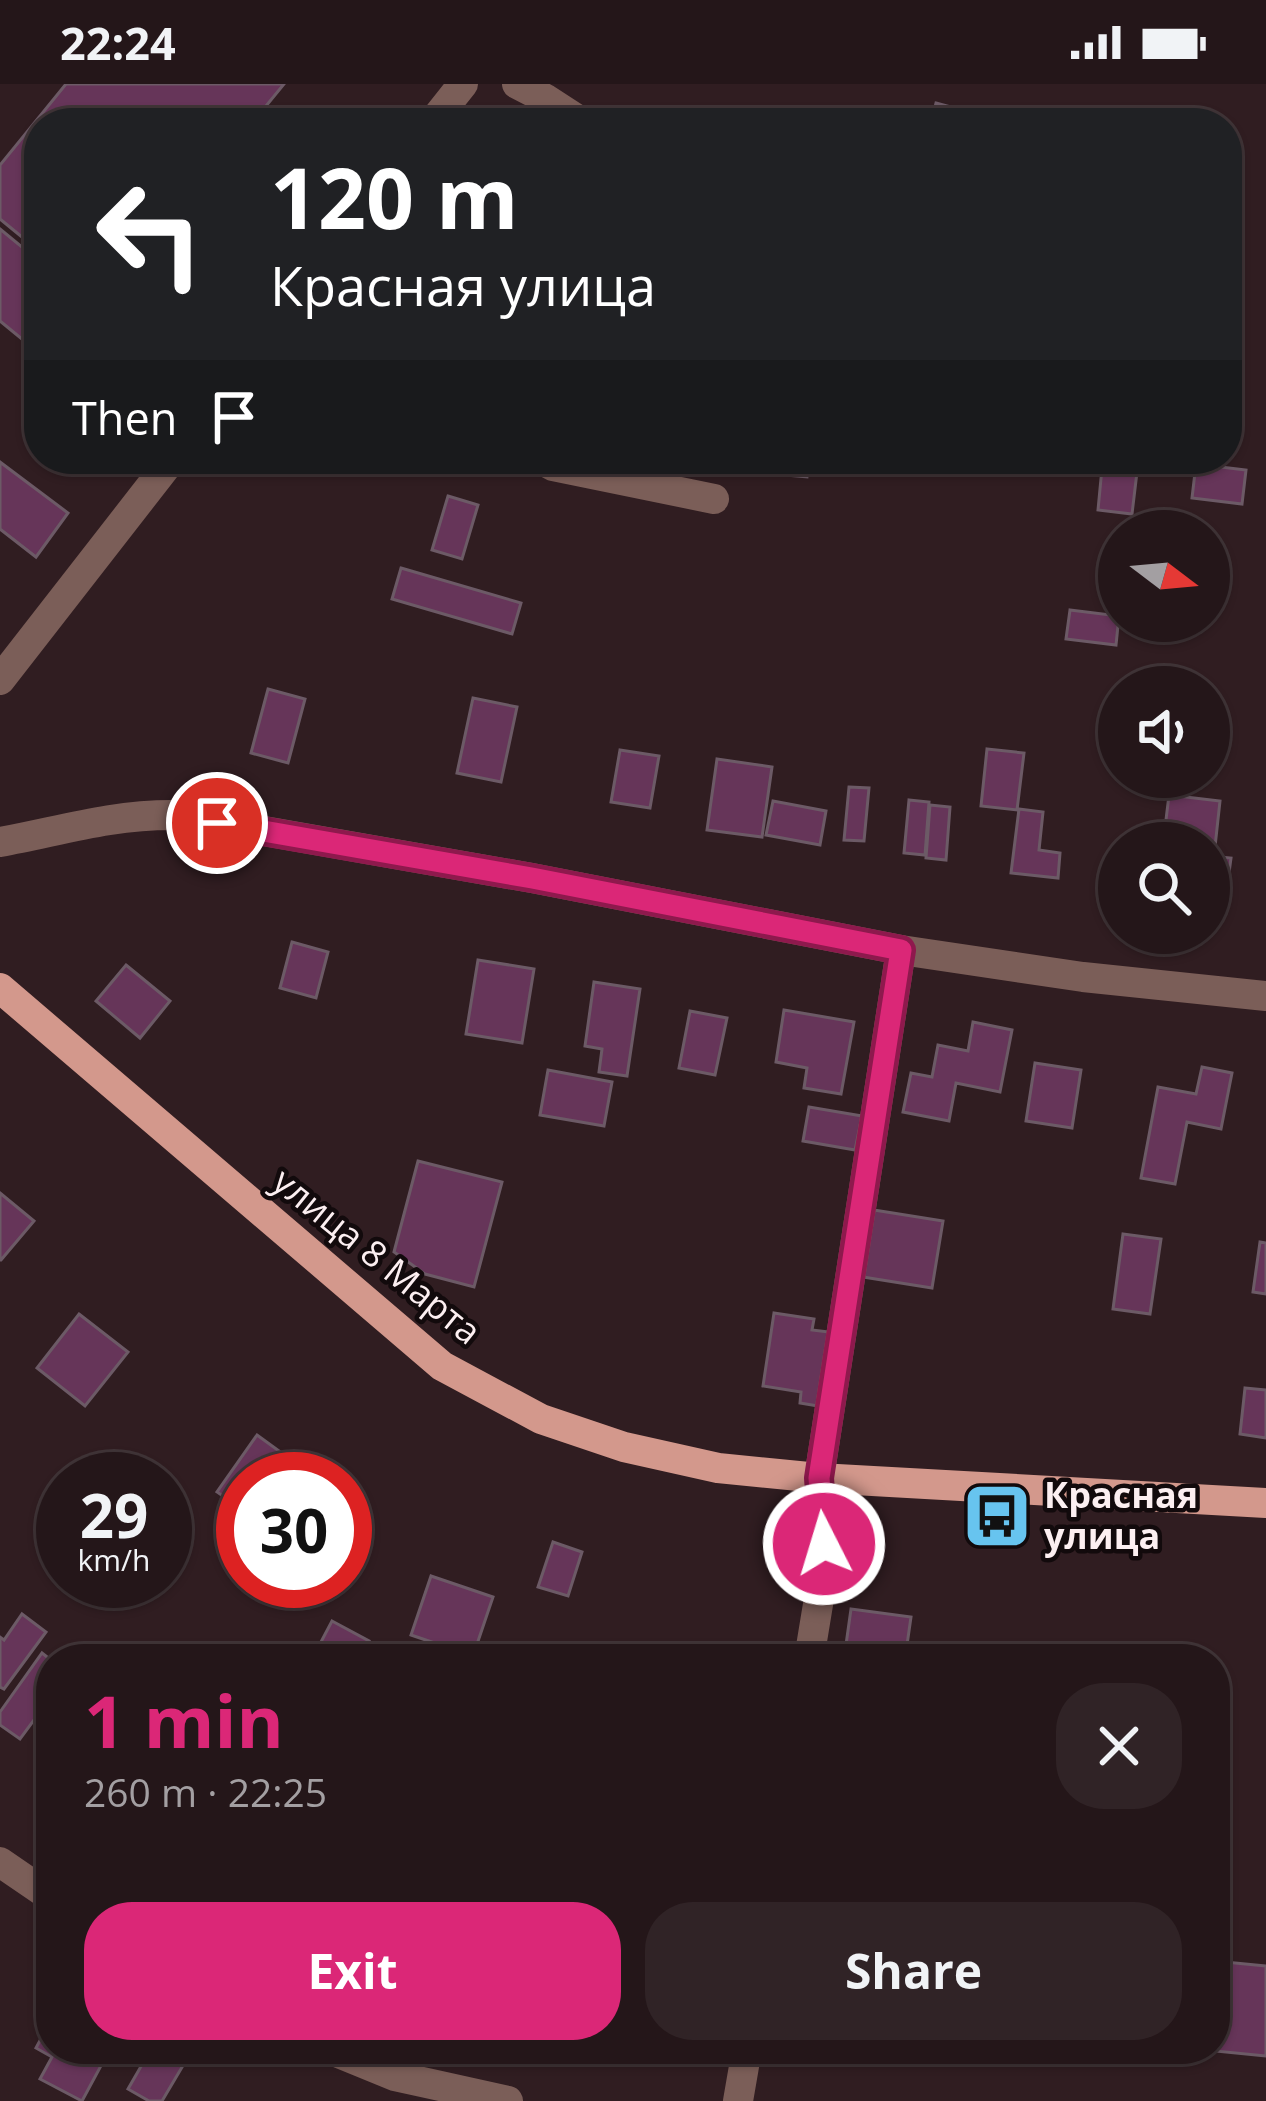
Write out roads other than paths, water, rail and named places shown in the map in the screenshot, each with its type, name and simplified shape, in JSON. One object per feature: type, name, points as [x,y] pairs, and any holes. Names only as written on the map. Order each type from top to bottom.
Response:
[{"type":"main road","name":"улица 8 Марта","points":[[0,988],[442,1366],[541,1420],[624,1447],[718,1468],[1266,1503]]},
{"type":"street","points":[[445,108],[463,84]]},
{"type":"street","points":[[517,84],[557,108]]},
{"type":"street","points":[[0,680],[160,474]]},
{"type":"street","points":[[592,474],[714,499]]},
{"type":"street","points":[[0,842],[96,820],[172,815],[901,950],[1266,996]]},
{"type":"street","points":[[811,1644],[824,1568],[819,1478],[901,950]]},
{"type":"street","points":[[0,1862],[36,1887]]},
{"type":"street","points":[[353,2064],[391,2088],[508,2101]]},
{"type":"street","points":[[738,2101],[744,2064]]},
{"type":"place","name":"Красная улица","points":[[997,1516]]}]
